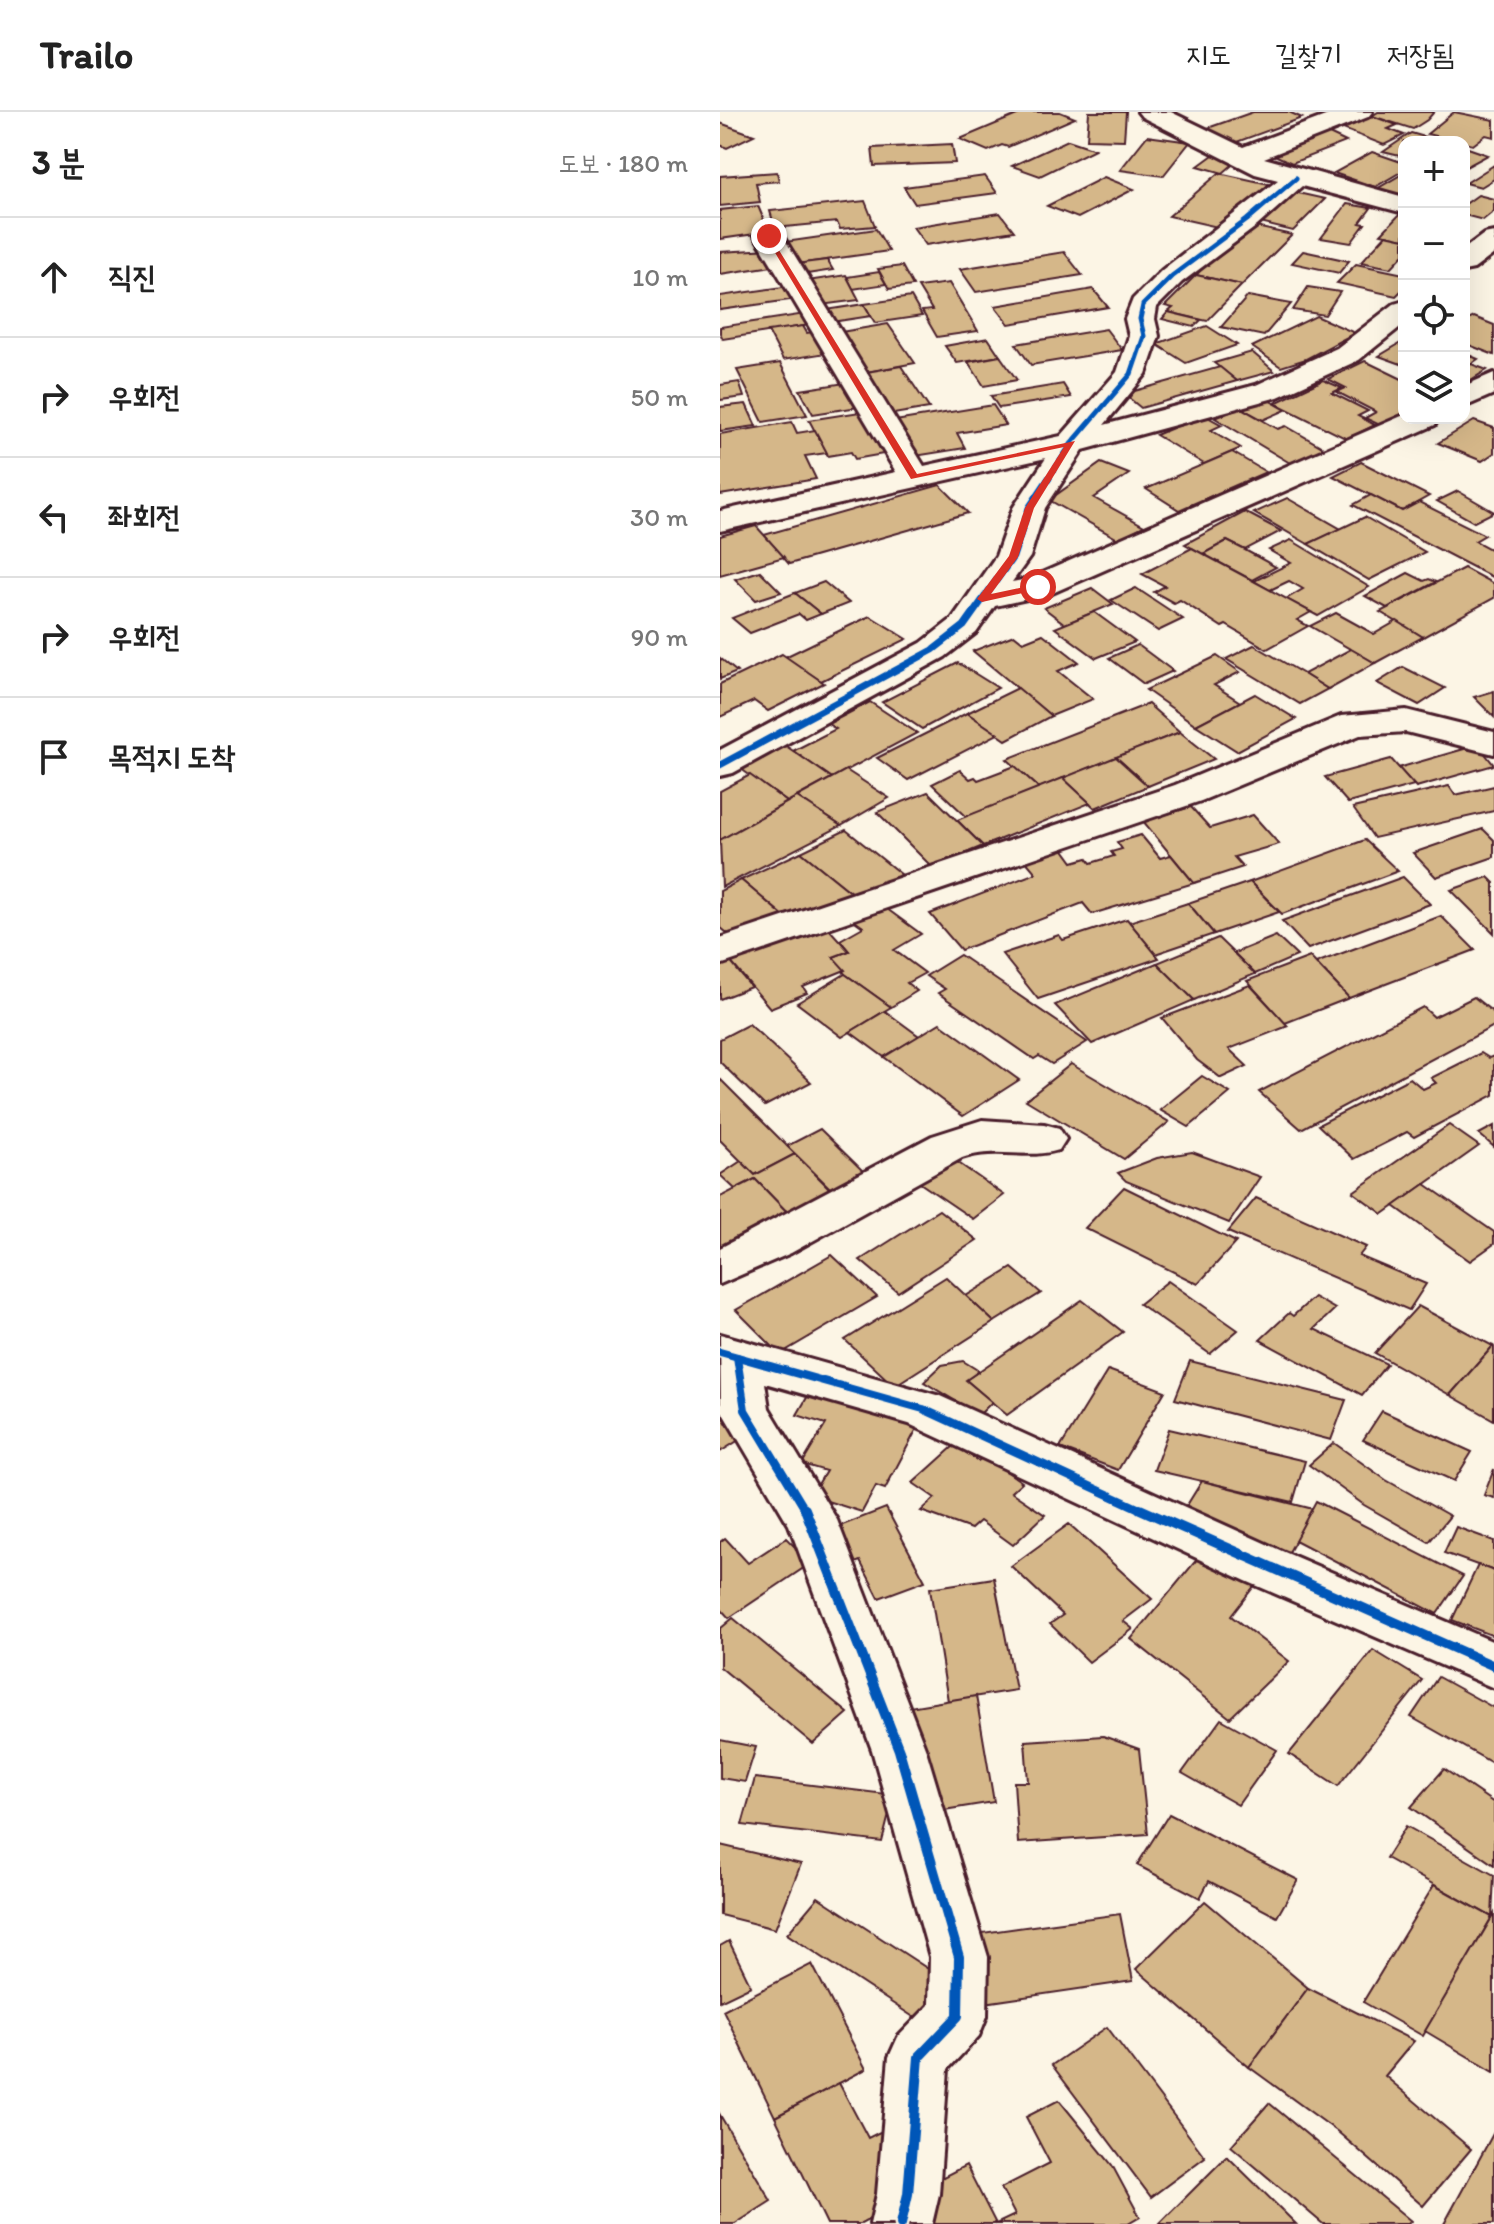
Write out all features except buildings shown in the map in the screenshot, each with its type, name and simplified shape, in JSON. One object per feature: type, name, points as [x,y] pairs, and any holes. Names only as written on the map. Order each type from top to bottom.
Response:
[{"type":"street","points":[[1151,112],[1241,157],[1296,178],[1398,204]]},
{"type":"street","points":[[1304,112],[1330,124]]},
{"type":"street","points":[[1241,157],[1359,112]]},
{"type":"street","points":[[728,750],[933,650],[964,626],[1013,557],[1029,508],[1072,443],[1131,374],[1144,336],[1140,319],[1143,305],[1172,276],[1247,220],[1296,178]]},
{"type":"street","points":[[1470,224],[1494,231]]},
{"type":"street","points":[[769,236],[915,477]]},
{"type":"street","points":[[1470,258],[1494,240]]},
{"type":"street","points":[[720,521],[1072,443],[1267,391],[1348,354],[1398,315]]},
{"type":"street","points":[[1470,395],[1494,382]]},
{"type":"street","points":[[982,599],[1038,587],[1410,424]]},
{"type":"street","points":[[720,952],[1188,793],[1354,724],[1406,721],[1494,743]]},
{"type":"street","points":[[720,1267],[775,1241],[947,1147],[982,1135],[1044,1139]]},
{"type":"street","points":[[728,1355],[923,1409],[1264,1566],[1494,1666]]},
{"type":"street","points":[[728,1355],[745,1410],[812,1520],[899,1750],[959,1957],[958,2016],[919,2057],[908,2194],[901,2224]]},
{"type":"cycle path","points":[[720,765],[933,650],[964,626],[1013,557],[1029,508],[1072,443],[1131,374],[1144,336],[1140,319],[1143,305],[1172,276],[1247,220],[1296,178]]},
{"type":"cycle path","points":[[720,1352],[923,1409],[1264,1566],[1494,1666]]},
{"type":"cycle path","points":[[737,1357],[745,1410],[812,1520],[899,1750],[959,1957],[958,2016],[919,2057],[908,2194],[901,2224]]},
{"type":"route","points":[[769,236],[915,477],[1072,443],[1029,508],[1013,557],[982,599],[1038,587]]}]
